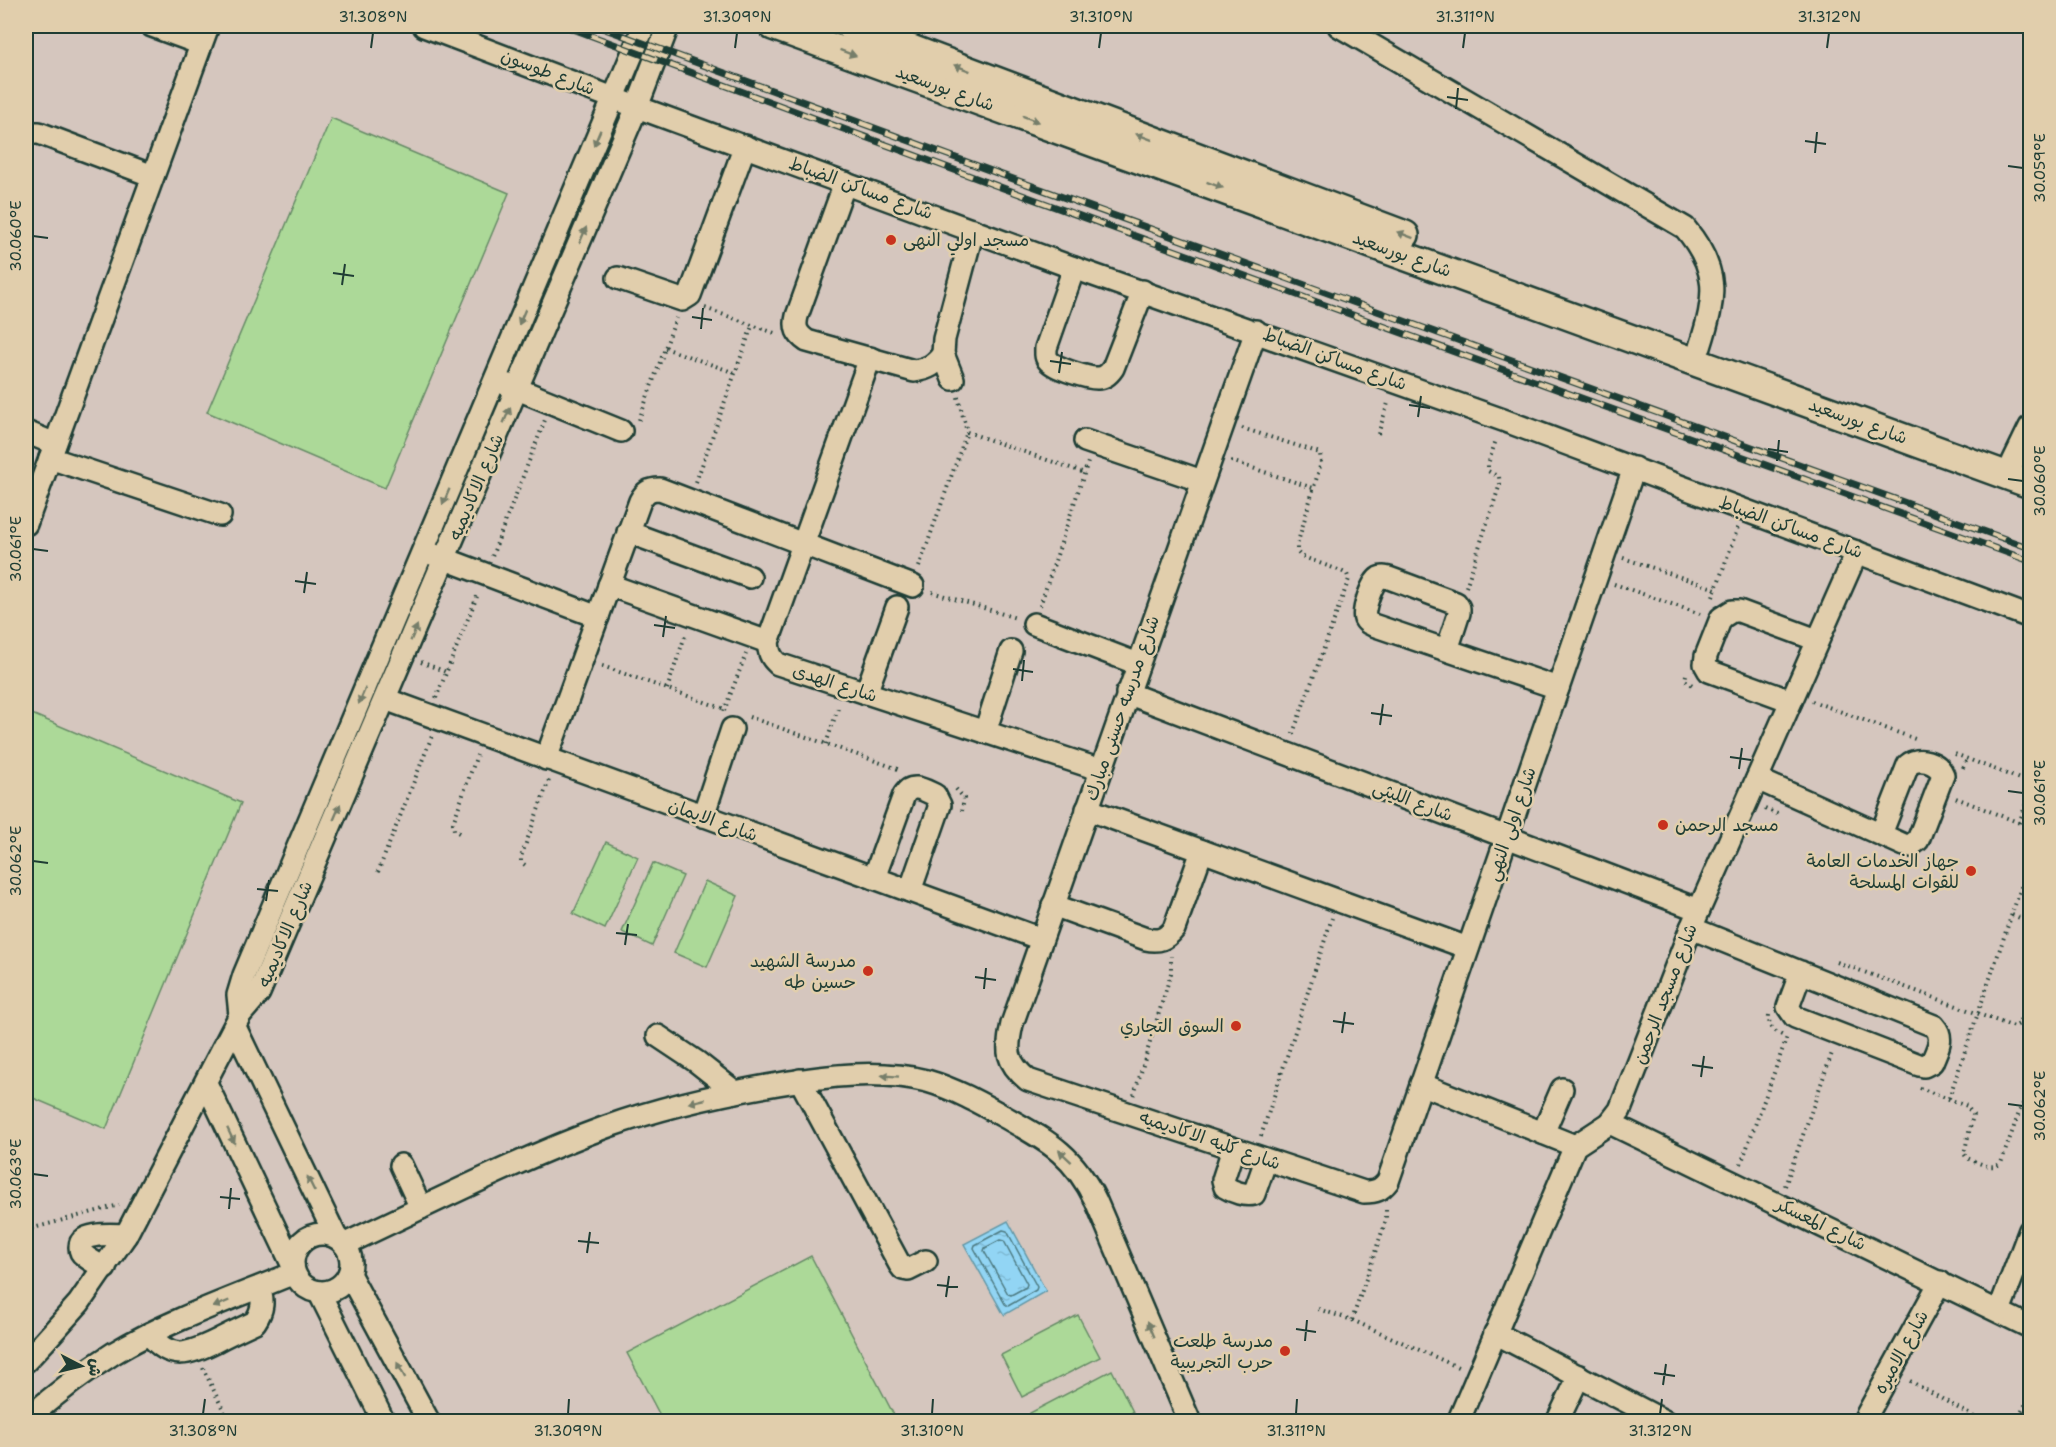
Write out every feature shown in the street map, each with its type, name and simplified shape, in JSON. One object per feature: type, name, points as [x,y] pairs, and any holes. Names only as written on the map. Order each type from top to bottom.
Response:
[{"type":"main road","name":"شارع بورسعيد","points":[[773,26],[2021,473]]},
{"type":"main road","name":"شارع بورسعيد","points":[[850,26],[1701,347],[1894,421],[2021,473]]},
{"type":"street","points":[[26,524],[205,35],[152,26]]},
{"type":"street","name":"شارع طوسون","points":[[424,26],[637,107]]},
{"type":"street","name":"شارع الاكاديميه","points":[[238,1021],[238,995],[244,975],[644,26]]},
{"type":"street","name":"شارع الاكاديميه","points":[[238,1021],[260,993],[637,107],[668,26]]},
{"type":"street","points":[[1339,26],[1685,228],[1704,254],[1712,281],[1711,314],[1701,347]]},
{"type":"street","name":"شارع مساكن الضباط","points":[[637,107],[1074,268],[1503,420],[2031,617]]},
{"type":"street","points":[[26,133],[39,133],[153,176]]},
{"type":"street","points":[[618,278],[682,300],[687,298],[694,289],[745,146]]},
{"type":"street","points":[[845,183],[797,316],[795,326],[799,335],[807,341],[914,371],[926,370],[936,364],[943,354]]},
{"type":"street","points":[[953,379],[943,354],[944,339],[973,230]]},
{"type":"street","points":[[1074,268],[1046,348],[1046,356],[1049,362],[1056,366],[1092,378],[1108,375],[1113,368],[1143,291]]},
{"type":"street","name":"شارع مدرسه حسنى مبارك","points":[[1028,1080],[1015,1070],[1009,1058],[1008,1042],[1011,1024],[1256,331]]},
{"type":"street","points":[[609,585],[768,642],[870,358]]},
{"type":"street","points":[[495,381],[621,431]]},
{"type":"street","points":[[2021,473],[2031,427]]},
{"type":"street","points":[[26,432],[52,451],[220,515]]},
{"type":"street","points":[[1089,443],[1202,481]]},
{"type":"street","name":"شارع اولى النهي","points":[[1381,1186],[1421,1084],[1634,468]]},
{"type":"street","points":[[551,760],[582,660],[628,532],[644,493],[651,489],[660,489],[913,586]]},
{"type":"street","points":[[628,532],[750,577]]},
{"type":"street","points":[[423,550],[598,617]]},
{"type":"street","name":"شارع مسجد الرحمن","points":[[1575,1146],[1610,1123],[1620,1110],[1695,919],[1857,552]]},
{"type":"street","points":[[1447,650],[1459,608],[1451,600],[1383,577],[1374,583],[1365,609],[1365,619],[1368,622],[1447,650],[1558,688]]},
{"type":"street","points":[[866,693],[897,607]]},
{"type":"street","points":[[1791,702],[1709,671],[1705,664],[1706,656],[1721,618],[1732,611],[1739,611],[1817,640]]},
{"type":"street","points":[[1034,624],[1138,664]]},
{"type":"street","name":"شارع الهدى","points":[[768,642],[772,659],[778,664],[1101,770]]},
{"type":"street","points":[[985,732],[1011,651]]},
{"type":"street","name":"شارع الليثى","points":[[1127,693],[1506,837],[1695,919],[1801,972],[1934,1026],[1941,1040],[1932,1062],[1928,1065],[1919,1065],[1795,1017],[1788,1008],[1801,972]]},
{"type":"street","name":"شارع الايمان","points":[[385,699],[1041,939]]},
{"type":"street","points":[[703,816],[738,720]]},
{"type":"street","points":[[1757,779],[1881,834],[1910,846],[1918,840],[1938,791],[1943,775],[1937,766],[1921,760],[1908,765],[1881,834]]},
{"type":"street","points":[[874,878],[904,795],[912,787],[918,788],[935,795],[940,805],[909,891]]},
{"type":"street","points":[[1087,809],[1468,948]]},
{"type":"street","points":[[302,837],[323,846]]},
{"type":"street","points":[[1053,905],[1146,939],[1162,940],[1174,929],[1202,851]]},
{"type":"street","points":[[26,1360],[79,1303],[126,1235],[238,1021]]},
{"type":"street","points":[[206,1083],[300,1283],[308,1289],[319,1292],[331,1291],[342,1285],[349,1274],[350,1253],[341,1240],[238,1021]]},
{"type":"street","points":[[658,1036],[698,1062],[735,1092]]},
{"type":"street","points":[[293,1270],[294,1253],[300,1242],[311,1235],[324,1233],[341,1240],[421,1208],[546,1151],[608,1127],[671,1107],[800,1080],[839,1076],[879,1075],[926,1081],[970,1098],[1041,1137],[1059,1149],[1074,1165],[1087,1182],[1096,1201],[1190,1422]]},
{"type":"street","points":[[800,1080],[900,1265],[903,1269],[908,1270],[926,1261]]},
{"type":"street","name":"شارع كليه الاكاديميه","points":[[1028,1080],[1364,1192],[1381,1186]]},
{"type":"street","points":[[1421,1084],[1575,1146],[1458,1422]]},
{"type":"street","points":[[1543,1133],[1562,1089]]},
{"type":"street","name":"شارع المعسكر","points":[[1610,1123],[2031,1327]]},
{"type":"street","points":[[1233,1149],[1223,1180],[1224,1187],[1228,1189],[1248,1195],[1254,1194],[1261,1158]]},
{"type":"street","points":[[401,1165],[421,1208]]},
{"type":"street","points":[[1999,1311],[2031,1230]]},
{"type":"street","points":[[105,1268],[85,1256],[80,1250],[80,1244],[84,1238],[91,1236],[126,1235]]},
{"type":"street","points":[[26,1420],[49,1400],[113,1353],[149,1334],[259,1288],[293,1270]]},
{"type":"street","points":[[349,1274],[429,1422]]},
{"type":"street","name":"شارع الاميره","points":[[1863,1422],[1940,1282]]},
{"type":"street","points":[[149,1334],[157,1344],[168,1351],[181,1354],[194,1351],[255,1322],[261,1314],[263,1305],[259,1288]]},
{"type":"street","points":[[319,1292],[384,1422]]},
{"type":"street","points":[[1495,1333],[1666,1422]]},
{"type":"street","points":[[1557,1422],[1579,1376]]},
{"type":"path","points":[[621,431],[634,428],[642,416],[682,300],[784,336],[799,335]]},
{"type":"path","points":[[689,500],[752,326]]},
{"type":"path","points":[[665,348],[735,373]]},
{"type":"path","points":[[953,379],[967,432],[913,586],[1034,624],[1085,473],[1089,443]]},
{"type":"path","points":[[1378,434],[1395,381]]},
{"type":"path","points":[[1459,608],[1500,484],[1499,477],[1488,471],[1488,464],[1503,420]]},
{"type":"path","points":[[1223,422],[1320,453],[1321,463],[1297,544],[1297,552],[1301,556],[1347,574],[1349,579],[1286,753]]},
{"type":"path","points":[[967,432],[1085,473]]},
{"type":"path","points":[[1212,454],[1313,488]]},
{"type":"path","points":[[1606,552],[1716,589]]},
{"type":"path","points":[[1596,578],[1707,616]]},
{"type":"path","points":[[667,689],[693,615]]},
{"type":"path","points":[[582,660],[667,689],[738,720],[826,744],[906,772]]},
{"type":"path","points":[[826,744],[846,686]]},
{"type":"path","points":[[378,872],[438,719]]},
{"type":"path","points":[[459,833],[454,830],[453,823],[484,736]]},
{"type":"path","points":[[525,865],[521,862],[520,857],[551,760]]},
{"type":"path","points":[[948,787],[959,790],[964,798],[960,816]]},
{"type":"path","points":[[1938,791],[2031,827]]},
{"type":"path","points":[[2019,823],[2031,793]]},
{"type":"path","points":[[1949,1098],[2031,861]]},
{"type":"path","points":[[1261,1158],[1337,900]]},
{"type":"path","points":[[2012,915],[2031,922]]},
{"type":"path","points":[[1128,1113],[1171,973],[1172,959],[1162,940]]},
{"type":"path","points":[[1833,960],[2014,1027],[2019,1024],[2031,987]]},
{"type":"path","points":[[1769,1011],[1768,1022],[1775,1032],[1796,1040]]},
{"type":"path","points":[[1735,1182],[1786,1037]]},
{"type":"path","points":[[1823,1050],[1842,1058]]},
{"type":"path","points":[[1778,1203],[1832,1053]]},
{"type":"path","points":[[1917,1086],[1967,1106],[1973,1115],[1965,1147],[1967,1158],[1992,1167],[2001,1163],[2022,1107],[2026,1100],[2031,1099]]},
{"type":"path","points":[[1352,1320],[1386,1220],[1381,1186]]},
{"type":"path","points":[[1318,1309],[1352,1320],[1477,1375]]},
{"type":"path","points":[[194,1351],[229,1422]]},
{"type":"path","points":[[1891,1370],[1983,1422]]},
{"type":"path","points":[[2016,1422],[2031,1396]]},
{"type":"green space","points":[[331,118],[509,193],[385,488],[207,412]]},
{"type":"green space","points":[[32,714],[241,803],[106,1129],[26,1095],[26,729]]},
{"type":"green space","points":[[606,842],[638,857],[605,929],[573,914]]},
{"type":"green space","points":[[653,863],[683,876],[652,946],[622,932]]},
{"type":"green space","points":[[705,881],[738,896],[707,967],[674,953]]},
{"type":"green space","points":[[811,1256],[897,1421],[663,1421],[627,1353]]},
{"type":"green space","points":[[1078,1315],[1100,1357],[1022,1397],[1001,1355]]},
{"type":"green space","points":[[1112,1370],[1133,1412],[1116,1421],[1035,1421],[1030,1413]]},
{"type":"water","points":[[1008,1221],[1046,1291],[1004,1315],[964,1244]]},
{"type":"railway","points":[[565,26],[1003,188],[2030,561]]},
{"type":"railway","points":[[597,26],[2030,548]]},
{"type":"place","name":"مسجد اولي النهى","points":[[891,240]]},
{"type":"place","name":"مسجد الرحمن","points":[[1663,825]]},
{"type":"place","name":"جهاز الخدمات العامة للقوات المسلحة","points":[[1971,871]]},
{"type":"place","name":"مدرسة الشهيد حسين طه","points":[[868,971]]},
{"type":"place","name":"السوق التجاري","points":[[1236,1026]]},
{"type":"place","name":"مدرسة طلعت حرب التجريبية","points":[[1285,1351]]}]
